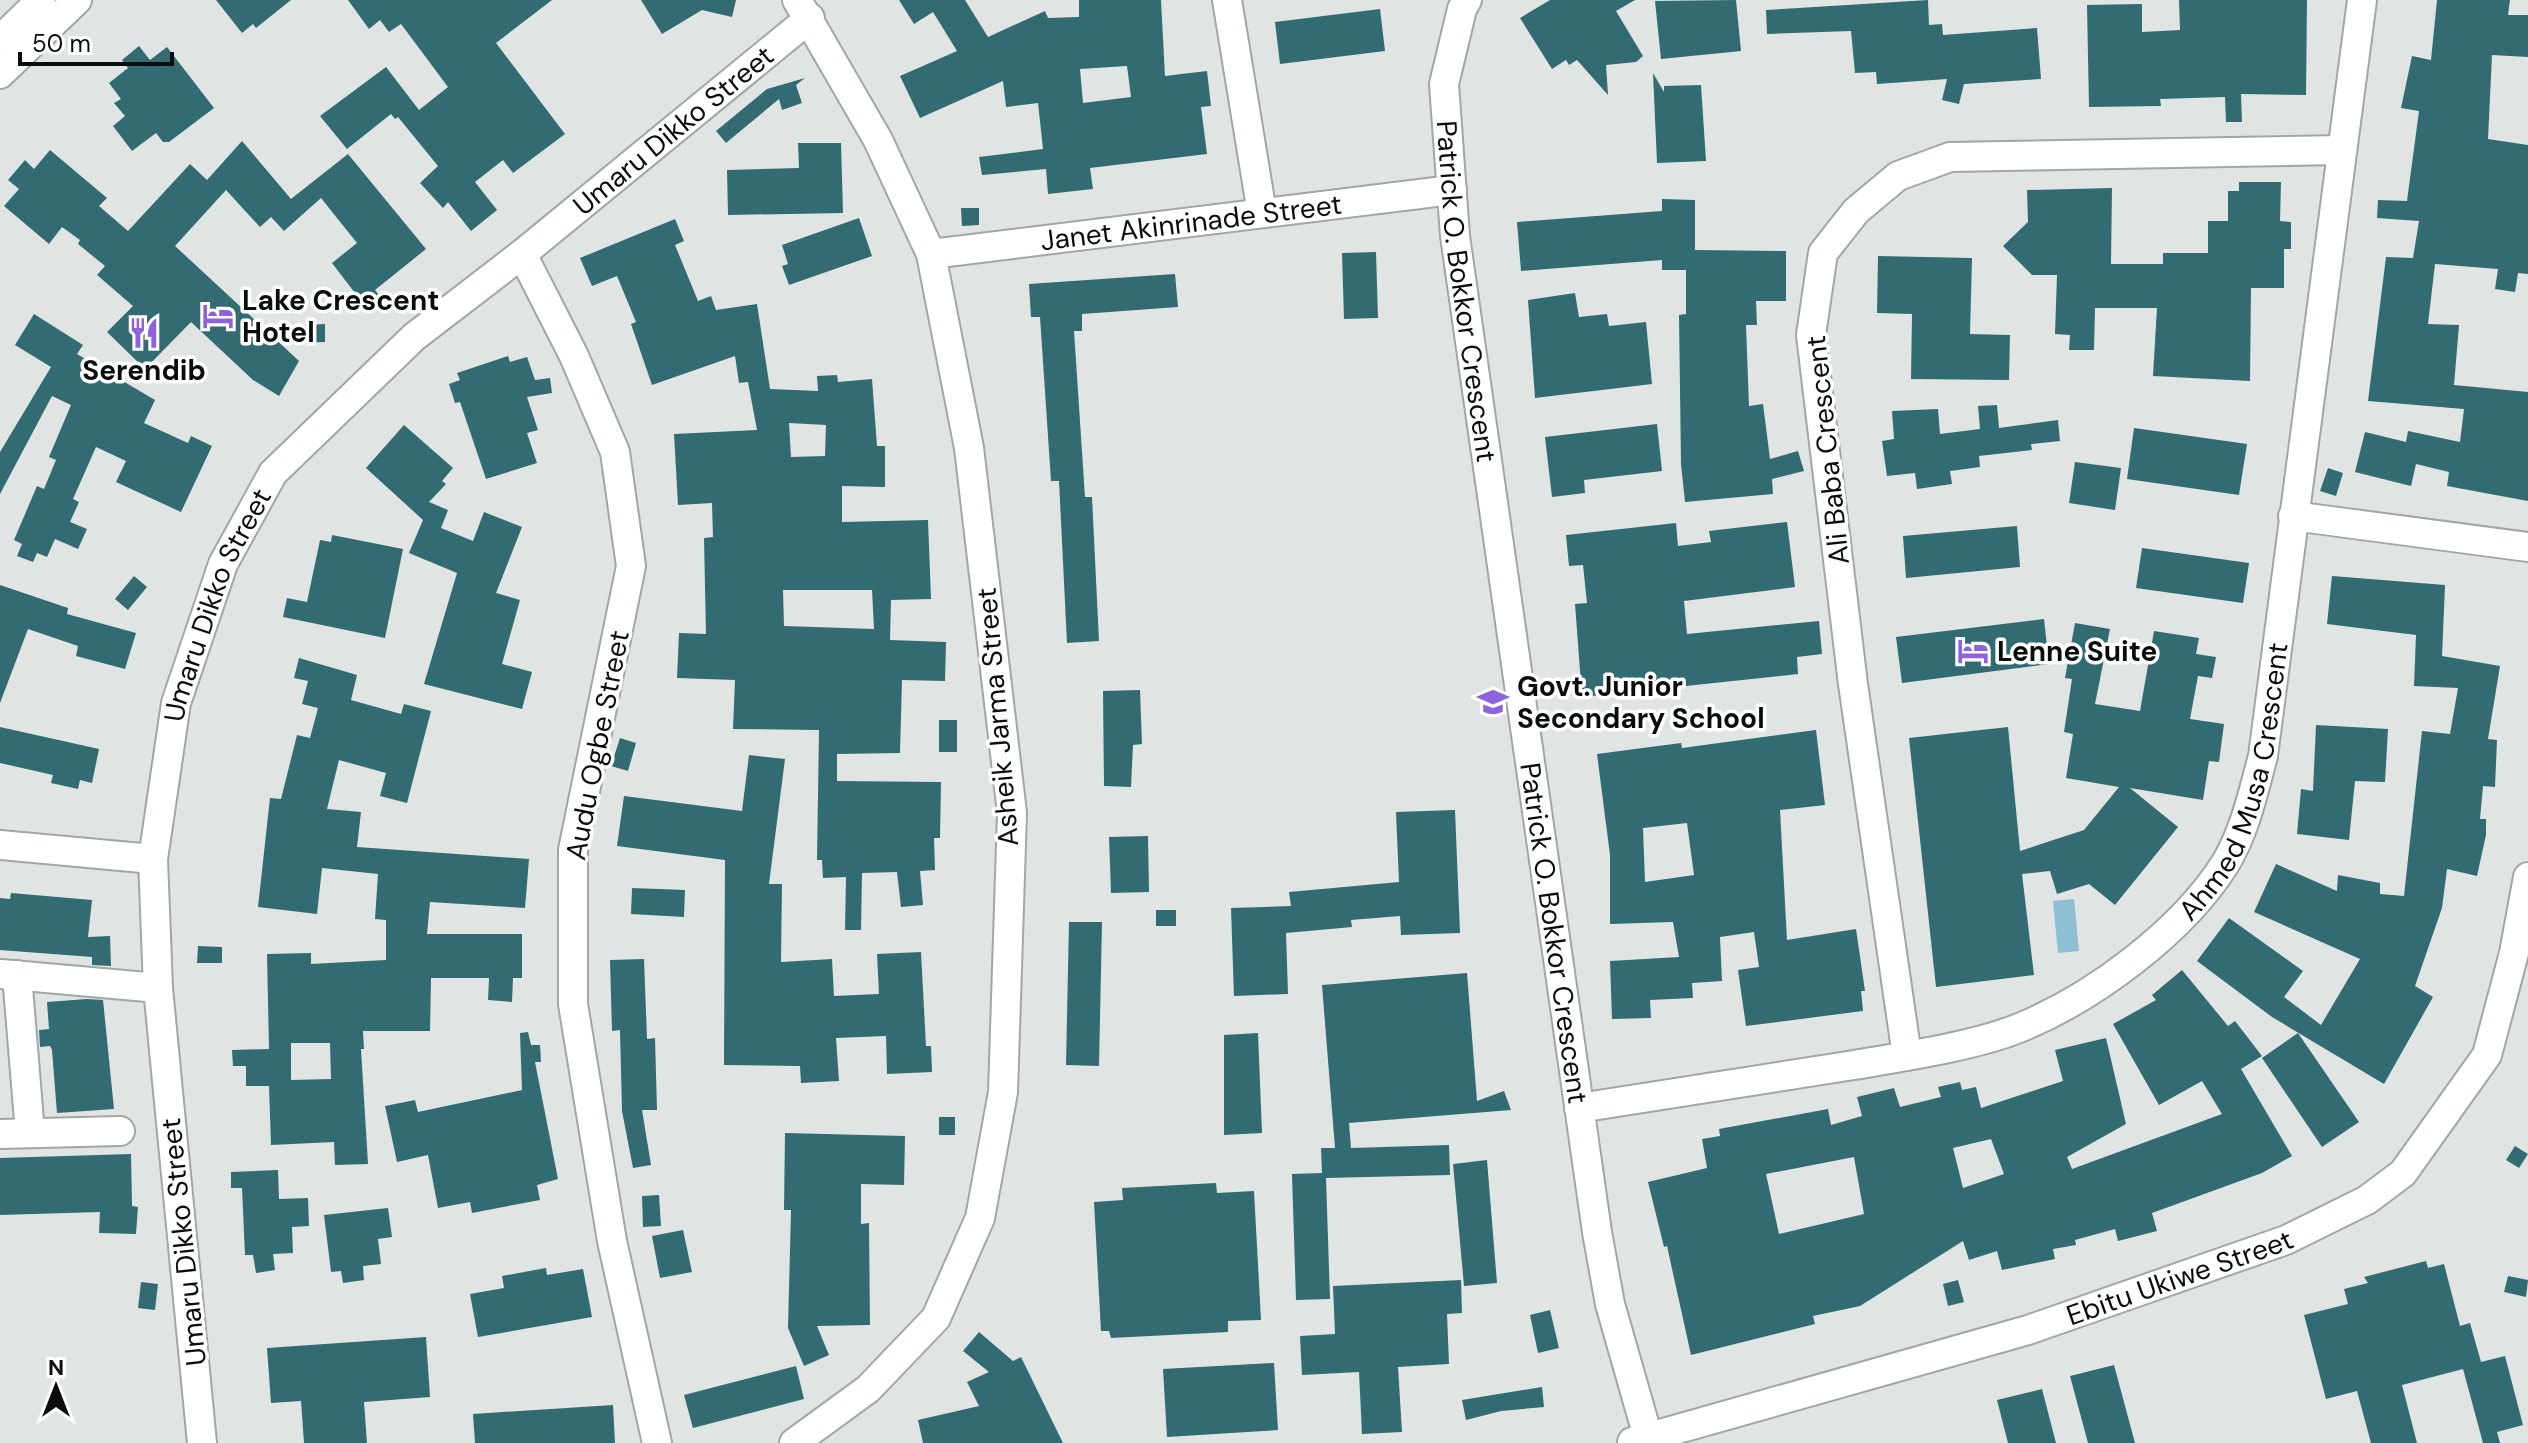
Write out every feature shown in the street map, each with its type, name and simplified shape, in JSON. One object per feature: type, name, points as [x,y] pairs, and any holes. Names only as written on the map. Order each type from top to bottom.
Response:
[{"type":"street","points":[[0,40],[41,0]]},
{"type":"street","points":[[0,74],[77,0]]},
{"type":"street","points":[[1227,0],[1262,213]]},
{"type":"street","name":"Patrick O. Bokkor Crescent","points":[[1467,0],[1462,9],[1444,84],[1459,266],[1579,1108],[1610,1304],[1639,1440]]},
{"type":"street","name":"Ahmed Musa Crescent","points":[[1579,1108],[1907,1056],[2018,1029],[2087,994],[2190,908],[2225,864],[2246,821],[2263,756],[2362,0]]},
{"type":"street","name":"Umaru Dikko Street","points":[[202,1443],[158,988],[153,859],[176,703],[223,564],[273,473],[414,337],[522,254],[804,9]]},
{"type":"street","name":"Asheik Jarma Street","points":[[794,1443],[868,1389],[936,1318],[980,1218],[1003,1092],[1012,813],[969,448],[931,254],[878,140],[804,9]]},
{"type":"street","name":"Ali Baba Crescent","points":[[1907,1056],[1853,684],[1811,335],[1823,253],[1856,211],[1898,176],[1950,157],[2342,150]]},
{"type":"street","name":"Janet Akinrinade Street","points":[[931,254],[1452,190]]},
{"type":"street","name":"Audu Ogbe Street","points":[[522,254],[574,356],[615,452],[631,566],[573,850],[573,1004],[612,1241],[657,1443]]},
{"type":"street","points":[[2293,516],[2528,547]]},
{"type":"street","points":[[0,845],[153,859]]},
{"type":"street","name":"Ebitu Ukiwe Street","points":[[1639,1440],[2028,1330],[2286,1240],[2367,1200],[2403,1173],[2487,1055],[2514,953],[2528,877]]},
{"type":"street","points":[[30,1133],[8,974],[158,988]]},
{"type":"street","points":[[0,1134],[120,1131]]},
{"type":"water","points":[[2074,899],[2079,951],[2058,953],[2053,901]]},
{"type":"building","points":[[216,0],[291,0],[256,28],[253,24],[242,33]]},
{"type":"building","points":[[348,0],[552,0],[496,43],[565,134],[513,173],[503,160],[475,182],[497,210],[471,231],[448,202],[443,208],[420,183],[438,166],[398,117],[395,119],[391,114],[347,149],[320,116],[386,67],[419,110],[448,87],[401,24],[389,32],[380,20],[369,29]]},
{"type":"building","points":[[641,0],[736,0],[732,17],[702,10],[662,34]]},
{"type":"building","points":[[899,0],[965,0],[988,37],[1045,11],[1048,18],[1079,17],[1079,0],[1161,0],[1165,76],[1207,71],[1211,106],[1201,107],[1207,154],[1090,168],[1093,189],[1048,194],[1046,169],[982,175],[979,157],[1043,149],[1038,103],[1006,107],[1003,81],[920,118],[900,76],[957,51],[933,12],[914,24]],"holes":[[[1127,66],[1131,97],[1083,103],[1080,69]]]},
{"type":"building","points":[[1550,0],[1635,0],[1616,11],[1643,56],[1636,62],[1606,65],[1608,95],[1577,60],[1569,65],[1566,60],[1552,69],[1520,18]]},
{"type":"building","points":[[1736,0],[1741,51],[1661,59],[1655,1]]},
{"type":"building","points":[[1928,0],[1929,25],[1942,24],[1943,35],[2037,28],[2041,79],[1964,84],[1959,104],[1942,100],[1947,79],[1877,84],[1876,72],[1855,73],[1851,31],[1767,34],[1766,10]]},
{"type":"building","points":[[2179,0],[2307,0],[2306,95],[2241,94],[2242,122],[2226,122],[2225,97],[2160,99],[2161,106],[2089,107],[2087,5],[2142,4],[2142,32],[2180,30]]},
{"type":"building","points":[[2437,0],[2510,0],[2508,15],[2528,15],[2528,57],[2492,55],[2488,139],[2528,145],[2528,274],[2518,273],[2515,292],[2495,289],[2498,269],[2435,264],[2428,324],[2459,325],[2454,385],[2528,392],[2528,501],[2447,486],[2449,472],[2416,464],[2411,486],[2355,472],[2365,432],[2406,442],[2408,431],[2460,442],[2464,409],[2368,401],[2386,257],[2413,258],[2419,221],[2377,218],[2378,200],[2407,201],[2419,111],[2401,108],[2412,56],[2431,60]]},
{"type":"building","points":[[1380,9],[1385,51],[1280,64],[1275,22]]},
{"type":"building","points":[[139,46],[150,60],[167,47],[214,108],[169,142],[163,142],[156,133],[132,151],[113,126],[125,116],[114,103],[121,99],[109,83],[128,68],[122,60]]},
{"type":"building","points":[[1653,73],[1664,92],[1664,86],[1701,85],[1706,161],[1657,163]]},
{"type":"building","points":[[805,78],[796,85],[802,103],[782,110],[779,99],[726,143],[716,131],[767,89]]},
{"type":"building","points":[[242,141],[291,199],[348,154],[426,249],[375,290],[379,295],[365,306],[332,263],[357,243],[321,198],[284,231],[271,217],[260,227],[226,190],[175,246],[299,361],[279,396],[253,380],[191,322],[145,369],[107,332],[133,306],[97,275],[105,266],[78,244],[80,240],[62,227],[49,244],[4,206],[19,189],[8,180],[25,160],[34,169],[50,150],[107,198],[99,206],[128,231],[190,164],[207,180]]},
{"type":"building","points":[[798,143],[841,143],[843,213],[728,215],[727,170],[799,168]]},
{"type":"building","points":[[2239,182],[2281,182],[2280,221],[2291,222],[2291,249],[2284,249],[2284,288],[2251,288],[2250,381],[2153,376],[2157,308],[2095,308],[2094,350],[2069,350],[2070,335],[2055,334],[2057,275],[2032,275],[2003,246],[2028,222],[2027,190],[2112,188],[2111,264],[2163,264],[2163,253],[2208,253],[2208,221],[2228,221],[2228,191],[2239,191]]},
{"type":"building","points":[[1662,199],[1695,200],[1695,250],[1786,251],[1786,301],[1756,301],[1757,325],[1746,325],[1749,406],[1763,404],[1770,459],[1798,451],[1804,471],[1772,479],[1773,494],[1685,502],[1681,464],[1679,315],[1686,314],[1686,270],[1662,270],[1662,260],[1521,271],[1517,222],[1662,211]]},
{"type":"building","points":[[961,208],[979,208],[979,225],[962,226]]},
{"type":"building","points":[[859,218],[872,256],[789,285],[782,266],[788,264],[782,245]]},
{"type":"building","points":[[675,219],[684,241],[675,245],[698,301],[711,296],[716,310],[757,304],[770,389],[818,391],[817,376],[837,375],[838,382],[872,379],[877,446],[885,446],[885,487],[842,486],[842,522],[928,520],[931,599],[891,600],[890,640],[946,642],[945,681],[902,680],[900,753],[837,754],[837,781],[941,782],[940,838],[934,838],[935,870],[920,871],[923,905],[901,907],[897,872],[862,873],[861,930],[845,930],[846,877],[823,878],[822,860],[817,860],[819,730],[733,729],[735,680],[677,678],[679,633],[706,634],[704,538],[713,537],[712,503],[678,505],[674,434],[757,430],[748,382],[739,383],[735,356],[652,385],[631,324],[636,322],[617,276],[592,286],[580,258]],"holes":[[[789,423],[826,425],[825,456],[791,457]],[[783,590],[872,590],[874,629],[784,626]]]},
{"type":"building","points":[[1376,252],[1378,318],[1344,319],[1342,253]]},
{"type":"building","points":[[1878,256],[1972,258],[1970,334],[2010,335],[2009,380],[1911,379],[1912,314],[1877,313]]},
{"type":"building","points":[[1175,274],[1178,307],[1082,314],[1082,331],[1074,331],[1085,497],[1092,497],[1099,641],[1067,643],[1059,481],[1051,481],[1040,317],[1031,317],[1029,284]]},
{"type":"building","points":[[1575,293],[1579,317],[1607,314],[1609,326],[1646,322],[1652,384],[1535,398],[1528,300]]},
{"type":"building","points":[[34,314],[83,345],[77,354],[155,400],[144,423],[188,443],[191,436],[212,446],[181,512],[116,482],[126,461],[96,447],[73,499],[79,502],[70,522],[87,529],[78,549],[55,539],[47,557],[37,553],[33,562],[17,556],[22,544],[14,540],[37,486],[44,489],[56,460],[49,457],[71,405],[52,396],[0,494],[0,452],[51,367],[15,345]]},
{"type":"building","points":[[325,324],[325,342],[292,343],[291,326]]},
{"type":"building","points":[[508,356],[510,362],[527,357],[535,380],[550,378],[552,393],[527,397],[538,430],[527,433],[537,463],[486,479],[460,402],[455,403],[449,384],[460,380],[457,373]]},
{"type":"building","points":[[1997,405],[1999,428],[2058,420],[2060,441],[2031,444],[2032,450],[1979,456],[1980,467],[1950,471],[1952,484],[1917,489],[1915,473],[1887,476],[1882,441],[1894,439],[1892,411],[1938,409],[1940,434],[1980,429],[1978,406]]},
{"type":"building","points":[[1657,424],[1662,471],[1584,480],[1585,493],[1552,497],[1545,437]]},
{"type":"building","points":[[404,425],[453,468],[442,481],[446,484],[429,502],[448,510],[441,528],[473,541],[484,512],[522,527],[496,593],[520,600],[502,664],[532,672],[522,709],[424,684],[457,573],[409,553],[423,520],[366,468]]},
{"type":"building","points":[[2134,428],[2247,444],[2239,495],[2127,479]]},
{"type":"building","points":[[2075,462],[2121,468],[2115,510],[2069,503]]},
{"type":"building","points":[[2328,468],[2343,473],[2336,496],[2320,491]]},
{"type":"building","points":[[1787,522],[1795,587],[1684,601],[1687,634],[1819,621],[1822,654],[1797,657],[1798,674],[1582,697],[1575,604],[1587,603],[1583,565],[1569,566],[1566,535],[1676,523],[1678,546],[1711,542],[1709,531]]},
{"type":"building","points":[[2017,526],[2020,567],[1906,578],[1903,536]]},
{"type":"building","points":[[332,535],[403,549],[385,638],[283,617],[287,598],[307,602],[320,540],[331,542]]},
{"type":"building","points":[[2142,548],[2249,563],[2243,603],[2136,588]]},
{"type":"building","points":[[134,576],[147,587],[128,610],[115,599]]},
{"type":"building","points":[[2332,576],[2445,585],[2442,656],[2500,666],[2488,739],[2497,740],[2495,787],[2483,786],[2480,819],[2486,819],[2486,835],[2477,876],[2447,869],[2442,908],[2415,986],[2433,997],[2384,1084],[2272,1017],[2197,961],[2229,918],[2303,971],[2284,997],[2321,1025],[2360,959],[2254,912],[2276,864],[2337,891],[2338,875],[2380,883],[2380,894],[2404,896],[2422,731],[2450,734],[2458,688],[2414,686],[2416,635],[2327,624]]},
{"type":"building","points":[[0,585],[68,608],[67,614],[136,633],[125,669],[76,656],[78,646],[28,629],[0,703]]},
{"type":"building","name":"Lenne Suite","points":[[2044,619],[2049,664],[1902,683],[1896,637]]},
{"type":"building","points":[[2075,623],[2110,629],[2095,704],[2140,711],[2154,631],[2199,638],[2196,654],[2216,657],[2212,678],[2198,676],[2190,719],[2224,724],[2219,762],[2209,761],[2203,800],[2130,788],[2178,827],[2115,905],[2089,884],[2057,894],[2050,871],[2022,874],[2034,975],[1936,987],[1909,738],[2008,727],[2020,851],[2084,830],[2119,787],[2066,778],[2073,734],[2064,732],[2072,679],[2065,678]]},
{"type":"building","points":[[299,658],[357,675],[351,700],[401,714],[404,704],[431,711],[407,803],[380,796],[386,773],[339,760],[327,809],[361,812],[357,847],[529,859],[525,908],[430,902],[427,934],[522,934],[522,978],[513,978],[512,1002],[488,1000],[489,978],[431,978],[430,1031],[363,1031],[364,1049],[361,1049],[368,1164],[335,1165],[334,1142],[271,1145],[269,1086],[246,1086],[246,1066],[233,1066],[232,1050],[269,1049],[267,954],[311,953],[311,964],[386,960],[386,920],[375,919],[378,874],[322,868],[317,914],[258,907],[270,798],[281,799],[297,735],[310,738],[318,708],[302,704],[308,681],[294,678]],"holes":[[[291,1043],[330,1043],[331,1079],[291,1080]]]},
{"type":"building","points":[[1140,690],[1142,744],[1133,745],[1131,787],[1104,786],[1103,691]]},
{"type":"building","points":[[939,720],[957,720],[957,752],[939,752]]},
{"type":"building","points":[[2316,725],[2388,729],[2385,782],[2355,781],[2349,840],[2297,834],[2301,789],[2313,791]]},
{"type":"building","points":[[0,727],[99,749],[92,783],[80,780],[78,789],[51,783],[53,775],[0,763]]},
{"type":"building","points":[[1816,730],[1825,805],[1780,810],[1787,940],[1856,929],[1865,991],[1861,991],[1863,1011],[1746,1026],[1738,970],[1759,967],[1754,932],[1720,937],[1722,981],[1692,983],[1693,998],[1650,1000],[1651,1018],[1612,1019],[1610,961],[1679,957],[1673,922],[1610,924],[1610,855],[1597,754],[1681,743],[1682,748]],"holes":[[[1687,823],[1694,875],[1645,882],[1643,828]]]},
{"type":"building","points":[[620,738],[636,743],[628,771],[611,766]]},
{"type":"building","points":[[749,755],[785,759],[769,884],[782,884],[781,962],[832,959],[834,996],[879,994],[877,954],[921,952],[926,1046],[931,1046],[932,1072],[887,1074],[886,1036],[836,1038],[839,1081],[801,1083],[800,1066],[724,1065],[725,860],[617,846],[624,796],[742,811]]},
{"type":"building","points":[[1455,810],[1460,933],[1401,935],[1400,916],[1351,920],[1352,927],[1286,933],[1288,994],[1234,996],[1231,908],[1291,906],[1289,892],[1399,882],[1396,812]]},
{"type":"building","points":[[1148,836],[1149,892],[1111,893],[1109,837]]},
{"type":"building","points":[[632,888],[685,890],[684,917],[631,914]]},
{"type":"building","points":[[11,893],[92,900],[88,937],[110,936],[111,966],[92,965],[92,957],[0,950],[0,898],[10,899]]},
{"type":"building","points":[[1156,910],[1176,910],[1176,926],[1156,926]]},
{"type":"building","points":[[1069,922],[1102,922],[1099,1066],[1066,1065]]},
{"type":"building","points":[[198,946],[222,947],[222,963],[197,963]]},
{"type":"building","points":[[644,959],[647,1039],[655,1038],[657,1110],[642,1110],[651,1165],[633,1168],[622,1111],[620,1030],[612,1031],[610,960]]},
{"type":"building","points":[[2182,970],[2228,1026],[2235,1021],[2262,1056],[2241,1069],[2292,1156],[2262,1173],[2152,1213],[2157,1231],[2118,1241],[2115,1229],[2075,1240],[2076,1245],[2053,1249],[2055,1259],[2002,1270],[1997,1251],[1969,1260],[1963,1241],[1860,1306],[1813,1316],[1815,1324],[1691,1355],[1667,1246],[1664,1247],[1648,1182],[1707,1168],[1702,1139],[1720,1136],[1719,1129],[1828,1109],[1831,1125],[1862,1116],[1857,1097],[1894,1088],[1900,1107],[1941,1097],[1938,1087],[1960,1082],[1962,1090],[1976,1087],[1981,1108],[2063,1081],[2055,1050],[2106,1038],[2126,1124],[2067,1157],[2072,1169],[2222,1114],[2202,1081],[2159,1105],[2113,1024],[2156,1000],[2152,995]],"holes":[[[1991,1139],[2004,1174],[1963,1188],[1953,1148]],[[1854,1157],[1864,1214],[1779,1234],[1766,1174]]]},
{"type":"building","points":[[1467,973],[1477,1101],[1504,1091],[1511,1110],[1349,1123],[1351,1148],[1449,1145],[1450,1175],[1326,1178],[1330,1299],[1296,1300],[1292,1174],[1322,1173],[1321,1148],[1335,1148],[1322,985]]},
{"type":"building","points":[[103,1000],[114,1109],[57,1113],[52,1050],[50,1046],[40,1047],[39,1030],[49,1029],[47,1002]]},
{"type":"building","points":[[528,1032],[531,1045],[540,1045],[541,1062],[535,1062],[558,1179],[537,1185],[540,1200],[472,1213],[470,1202],[438,1208],[428,1155],[397,1162],[385,1106],[415,1100],[418,1112],[522,1090],[520,1033]]},
{"type":"building","points":[[1258,1033],[1262,1133],[1224,1135],[1224,1035]]},
{"type":"building","points":[[2298,1033],[2359,1122],[2322,1147],[2262,1058]]},
{"type":"building","points":[[939,1117],[955,1117],[955,1135],[939,1135]]},
{"type":"building","points":[[785,1133],[905,1136],[904,1185],[861,1184],[861,1224],[869,1223],[870,1325],[817,1326],[829,1355],[804,1366],[788,1328],[791,1210],[784,1210]]},
{"type":"building","points":[[2515,1146],[2528,1154],[2519,1168],[2506,1160]]},
{"type":"building","points":[[131,1154],[132,1206],[138,1207],[136,1234],[99,1233],[100,1212],[0,1215],[0,1158]]},
{"type":"building","points":[[1487,1160],[1497,1283],[1464,1286],[1453,1164]]},
{"type":"building","points":[[278,1170],[279,1199],[308,1198],[309,1226],[292,1227],[293,1253],[273,1254],[275,1270],[256,1273],[253,1255],[245,1255],[242,1188],[231,1188],[231,1172]]},
{"type":"building","points":[[1216,1183],[1217,1193],[1254,1191],[1261,1320],[1228,1321],[1228,1332],[1111,1338],[1109,1331],[1101,1331],[1094,1202],[1123,1200],[1122,1188]]},
{"type":"building","points":[[659,1195],[661,1226],[643,1227],[642,1196]]},
{"type":"building","points":[[388,1208],[392,1237],[378,1239],[381,1264],[363,1266],[364,1280],[343,1283],[341,1271],[331,1272],[324,1215]]},
{"type":"building","points":[[683,1230],[692,1272],[660,1278],[652,1236]]},
{"type":"building","points":[[2426,1261],[2428,1268],[2444,1264],[2460,1326],[2470,1323],[2481,1362],[2505,1356],[2523,1425],[2497,1432],[2500,1443],[2483,1443],[2463,1369],[2402,1385],[2417,1443],[2371,1443],[2357,1391],[2326,1399],[2304,1315],[2348,1304],[2344,1289],[2368,1283],[2364,1277]]},
{"type":"building","points":[[546,1268],[547,1275],[583,1269],[592,1317],[478,1337],[470,1294],[504,1288],[502,1276]]},
{"type":"building","points":[[2508,1276],[2528,1280],[2526,1297],[2504,1292]]},
{"type":"building","points":[[1461,1280],[1462,1313],[1447,1314],[1449,1364],[1398,1367],[1402,1432],[1362,1434],[1359,1372],[1302,1375],[1300,1336],[1335,1334],[1333,1286]]},
{"type":"building","points":[[1958,1280],[1964,1302],[1948,1306],[1943,1284]]},
{"type":"building","points":[[141,1282],[158,1284],[155,1310],[138,1308]]},
{"type":"building","points":[[1550,1310],[1559,1348],[1538,1353],[1530,1315]]},
{"type":"building","points":[[979,1332],[1013,1361],[1021,1357],[1063,1443],[923,1443],[918,1420],[979,1406],[967,1382],[989,1372],[963,1351]]},
{"type":"building","points":[[426,1337],[430,1397],[364,1402],[367,1443],[304,1443],[301,1401],[271,1403],[267,1348]]},
{"type":"building","points":[[1274,1363],[1278,1430],[1167,1437],[1163,1369]]},
{"type":"building","points":[[2114,1365],[2135,1443],[2088,1443],[2070,1376]]},
{"type":"building","points":[[796,1366],[804,1399],[693,1428],[684,1395]]},
{"type":"building","points":[[1542,1387],[1544,1407],[1501,1411],[1466,1420],[1462,1400]]},
{"type":"building","points":[[2042,1389],[2056,1443],[2008,1443],[1997,1400]]},
{"type":"building","points":[[613,1405],[615,1443],[475,1443],[473,1414]]},
{"type":"place","name":"Lake Crescent Hotel","points":[[218,316]]},
{"type":"place","name":"Serendib","points":[[144,333]]},
{"type":"place","name":"Lenne Suite","points":[[1973,651]]},
{"type":"place","name":"Govt. Junior Secondary School","points":[[1493,702]]}]
